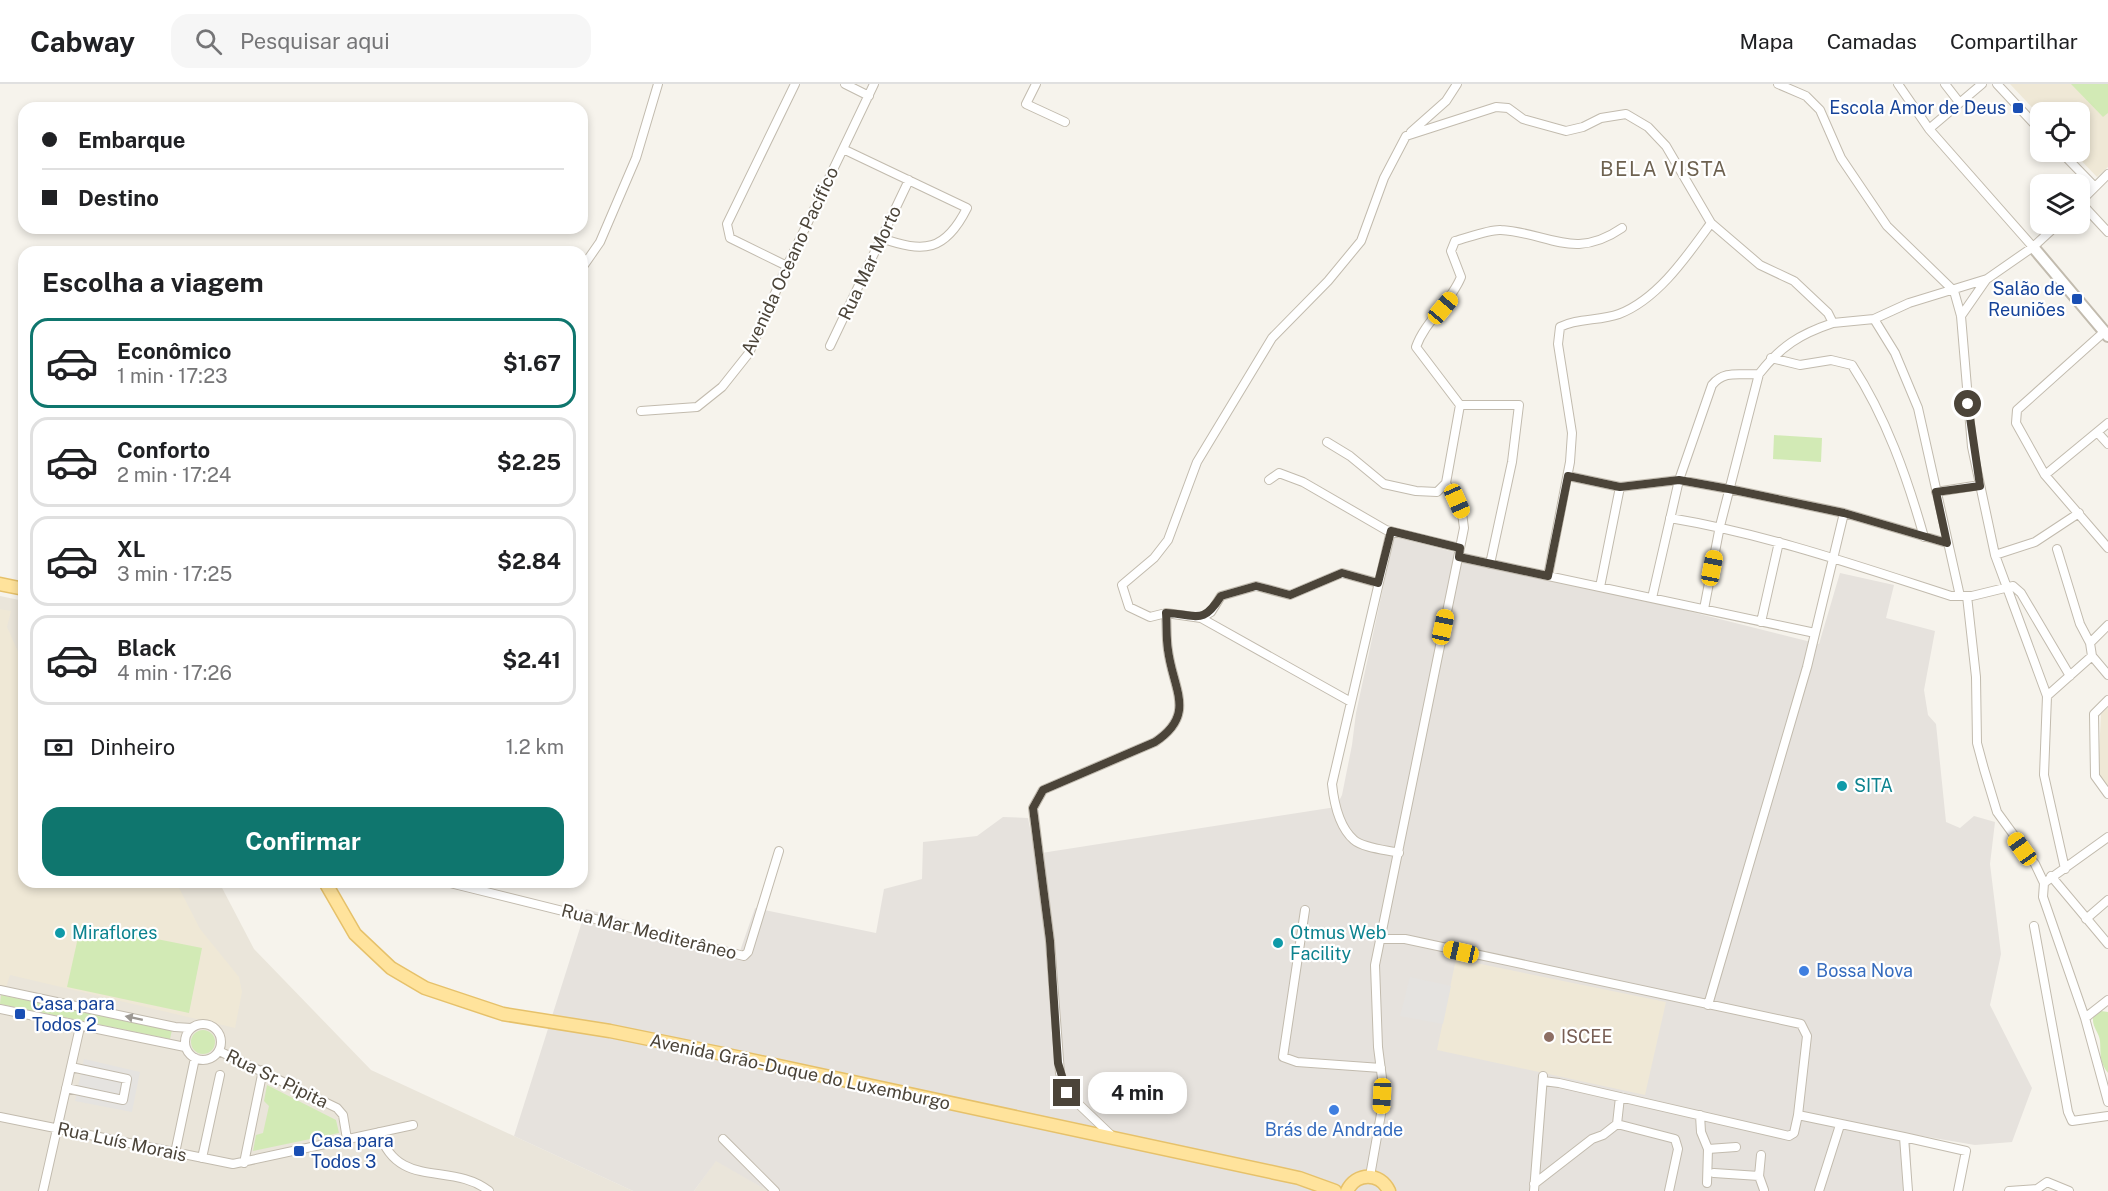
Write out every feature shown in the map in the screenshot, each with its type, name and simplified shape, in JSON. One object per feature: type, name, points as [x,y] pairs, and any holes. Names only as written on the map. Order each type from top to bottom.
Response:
[{"type":"main road","points":[[0,584],[18,588]]},
{"type":"main road","name":"Avenida Grão-Duque do Luxemburgo","points":[[328,888],[346,922],[366,947],[408,979],[452,998],[503,1014],[610,1031],[718,1053],[1322,1184],[1350,1187],[1360,1178],[1370,1176]]},
{"type":"main road","points":[[1370,1176],[1380,1179],[1390,1190]]},
{"type":"main road","name":"Avenida Grão-Duque do Luxemburgo","points":[[1322,1184],[1335,1191]]},
{"type":"street","points":[[588,259],[600,242],[636,158],[658,84]]},
{"type":"street","points":[[787,266],[730,238],[728,224],[795,84]]},
{"type":"street","points":[[845,84],[869,96]]},
{"type":"street","name":"Avenida Oceano Pacífico","points":[[641,411],[697,407],[722,387],[749,353],[787,266],[874,84]]},
{"type":"street","points":[[1036,84],[1026,104],[1065,122]]},
{"type":"street","points":[[1351,702],[1201,618],[1166,613],[1150,617],[1129,607],[1122,585],[1154,558],[1168,540],[1197,462],[1272,338],[1328,281],[1361,241],[1384,178],[1406,136],[1446,101],[1457,84]]},
{"type":"street","points":[[1898,84],[1929,129],[2034,247],[2106,334],[2017,410],[2016,423],[2045,475],[2108,548]]},
{"type":"street","points":[[1945,84],[1959,102]]},
{"type":"street","points":[[1929,129],[1982,84]]},
{"type":"street","points":[[1997,84],[2030,119]]},
{"type":"street","points":[[1780,85],[1806,96],[1820,110],[1841,158],[1887,226],[1954,291],[1961,316],[1972,447],[1995,555],[2047,696],[2044,775],[2065,869]]},
{"type":"street","points":[[1406,136],[1497,107],[1508,108],[1523,118],[1566,131],[1583,127],[1600,118],[1626,114],[1648,127],[1666,146],[1711,223],[1760,265],[1794,281],[1828,313],[1833,323]]},
{"type":"street","points":[[843,149],[967,208],[957,227],[939,243],[908,248],[881,238]]},
{"type":"street","points":[[2071,162],[2095,187]]},
{"type":"street","points":[[2090,192],[2108,174]]},
{"type":"street","name":"Rua Mar Morto","points":[[830,346],[909,180]]},
{"type":"street","points":[[2090,213],[2108,232]]},
{"type":"street","points":[[1548,576],[1568,476],[1572,433],[1558,344],[1560,327],[1569,322],[1585,322],[1620,314],[1646,297],[1680,265],[1711,223]]},
{"type":"street","points":[[1327,442],[1350,456],[1384,484],[1416,491],[1437,492],[1446,483],[1460,405],[1416,347],[1420,335],[1454,295],[1461,278],[1451,251],[1455,241],[1497,230],[1529,233],[1552,243],[1588,244],[1608,238],[1622,228]]},
{"type":"street","points":[[1704,609],[1720,526],[1759,374],[1772,358],[1804,333],[1833,323],[1874,319],[1909,303],[1987,279],[2034,247],[2048,234]]},
{"type":"street","points":[[1961,316],[1987,279]]},
{"type":"street","points":[[1874,319],[1895,353],[1918,408],[1947,543],[1964,596],[1976,677],[1977,742],[1996,812],[2035,864],[2043,882],[2043,897],[2085,1018],[2108,1102]]},
{"type":"street","points":[[1772,358],[1800,366],[1832,360],[1851,366],[1869,392],[1883,422],[1912,495],[1924,537]]},
{"type":"street","points":[[1652,598],[1679,480],[1712,385],[1719,377],[1728,373],[1744,376],[1759,374]]},
{"type":"street","points":[[1460,405],[1519,405],[1512,462],[1490,564]]},
{"type":"street","points":[[2045,475],[2108,423]]},
{"type":"street","points":[[2098,432],[2108,444]]},
{"type":"street","points":[[1269,480],[1279,473],[1303,482],[1391,531],[1460,548]]},
{"type":"street","points":[[1568,476],[1620,487],[1679,480],[1844,513],[1947,543]]},
{"type":"street","points":[[1370,1176],[1381,1114],[1381,1068],[1375,964],[1382,939],[1464,528],[1462,513],[1446,483]]},
{"type":"street","points":[[1936,492],[1980,486]]},
{"type":"street","points":[[1600,587],[1620,487]]},
{"type":"street","points":[[1708,1005],[1815,633],[1844,513]]},
{"type":"street","points":[[1995,555],[2035,542],[2079,513]]},
{"type":"street","points":[[1670,518],[1720,526],[1779,542],[1951,596],[1964,596],[2013,586],[2021,593],[2070,676]]},
{"type":"street","points":[[1391,531],[1332,784],[1333,800],[1342,824],[1355,841],[1399,854]]},
{"type":"street","points":[[1761,622],[1779,542]]},
{"type":"street","points":[[2057,549],[2080,624],[2090,643],[2092,656],[2108,675]]},
{"type":"street","points":[[1459,557],[1815,633]]},
{"type":"street","points":[[1201,618],[1211,612],[1221,596],[1256,586],[1290,595],[1342,573],[1378,583]]},
{"type":"street","points":[[1114,1139],[1067,1093],[1059,1073],[1050,941],[1033,808],[1043,790],[1155,742],[1170,733],[1178,721],[1181,705],[1168,650],[1166,613]]},
{"type":"street","points":[[2090,643],[2108,625]]},
{"type":"street","points":[[2047,696],[2092,656]]},
{"type":"street","points":[[2108,700],[2094,714],[2095,776],[2108,794]]},
{"type":"street","points":[[2043,882],[2065,869],[2108,837]]},
{"type":"street","name":"Rua Mar Mediterâneo","points":[[470,888],[744,956],[748,952],[779,851]]},
{"type":"street","points":[[2051,876],[2108,944]]},
{"type":"street","points":[[2086,919],[2108,900]]},
{"type":"street","points":[[1305,910],[1283,1057],[1297,1062],[1381,1068]]},
{"type":"street","points":[[2034,926],[2068,1112],[2072,1121],[2108,1116]]},
{"type":"street","points":[[1382,939],[1405,939],[1801,1024],[1806,1028],[1798,1115],[1794,1133],[1789,1136],[1543,1079],[1534,1188]]},
{"type":"street","points":[[0,990],[175,1027],[191,1028],[202,1024],[214,1027],[220,1036],[219,1051],[206,1060],[195,1058],[185,1047],[0,1009]]},
{"type":"street","points":[[2085,1018],[2108,1000]]},
{"type":"street","points":[[43,1191],[80,1027]]},
{"type":"street","points":[[185,1047],[185,1036],[191,1028]]},
{"type":"street","name":"Rua Sr. Pipita","points":[[219,1051],[263,1070],[340,1111],[347,1139]]},
{"type":"street","points":[[175,1153],[195,1058]]},
{"type":"street","points":[[66,1088],[123,1100],[128,1079],[71,1067]]},
{"type":"street","points":[[244,1163],[263,1070]]},
{"type":"street","points":[[202,1158],[220,1075]]},
{"type":"street","points":[[1534,1188],[1592,1139],[1604,1135],[1617,1124],[1620,1097]]},
{"type":"street","points":[[1700,1115],[1701,1132],[1708,1149],[1707,1183]]},
{"type":"street","points":[[1798,1115],[1966,1151],[1958,1191]]},
{"type":"street","name":"Rua Luís Morais","points":[[0,1117],[233,1164],[413,1125]]},
{"type":"street","points":[[1617,1124],[1675,1139],[1678,1149],[1669,1191]]},
{"type":"street","points":[[1819,1191],[1840,1125]]},
{"type":"street","points":[[380,1132],[385,1153],[397,1167],[435,1179],[474,1182],[489,1191]]},
{"type":"street","points":[[1904,1137],[1908,1191]]},
{"type":"street","points":[[723,1139],[776,1191]]},
{"type":"street","points":[[1708,1149],[1736,1147]]},
{"type":"street","points":[[1761,1155],[1759,1176],[1764,1190]]},
{"type":"street","points":[[1714,1173],[1759,1176]]},
{"type":"street","points":[[2009,1191],[2037,1189],[2047,1182],[2069,1191]]},
{"type":"shaded area","points":[[2010,84],[2108,84],[2108,167],[2097,177],[2083,162],[2090,162],[2090,102],[2030,102],[2030,105]]},
{"type":"shaded area","points":[[1394,537],[1819,644],[1840,573],[1894,585],[1886,618],[1935,631],[1924,690],[1928,715],[1936,724],[1946,822],[1960,828],[1974,816],[1995,822],[1990,864],[2001,954],[1990,1005],[2032,1088],[2012,1142],[1975,1145],[1910,1134],[1912,1191],[768,1191],[716,1161],[694,1191],[633,1191],[514,1136],[586,909],[740,951],[755,908],[876,933],[884,889],[922,879],[923,842],[977,836],[1003,817],[1028,818],[1035,854],[1336,807],[1342,795],[1356,713]]},
{"type":"shaded area","points":[[0,596],[18,600],[18,888],[222,888],[254,949],[371,1070],[633,1191],[0,1191]]},
{"type":"shaded area","points":[[0,609],[11,611],[7,627],[18,652],[18,888],[179,888],[200,929],[239,977],[242,992],[235,1028],[10,975],[6,987],[0,986]]},
{"type":"shaded area","points":[[2108,707],[2108,786],[2098,775],[2101,714]]},
{"type":"shaded area","name":"ISCEE","points":[[1456,959],[1666,1002],[1645,1095],[1437,1050]]},
{"type":"shaded area","points":[[1410,977],[1451,986],[1443,1024],[1400,1016]]},
{"type":"shaded area","points":[[84,1059],[140,1072],[132,1112],[75,1101]]},
{"type":"shaded area","points":[[716,1160],[768,1191],[694,1191]]},
{"type":"green space","points":[[2071,84],[2108,84],[2108,113],[2103,117]]},
{"type":"green space","points":[[1774,435],[1822,438],[1821,462],[1773,459]]},
{"type":"green space","points":[[81,924],[202,948],[189,1013],[67,987]]},
{"type":"green space","points":[[1,995],[172,1030],[170,1039],[0,1004]]},
{"type":"green space","points":[[2101,1011],[2108,1012],[2108,1073],[2102,1061],[2099,1038],[2093,1021],[2093,1018]]},
{"type":"green space","points":[[203,1030],[208,1031],[214,1037],[214,1047],[208,1053],[203,1054],[198,1053],[192,1047],[191,1042],[192,1037],[198,1031]]},
{"type":"green space","points":[[267,1085],[336,1120],[339,1133],[253,1151],[256,1135],[263,1133],[269,1106],[264,1101]]},
{"type":"place","name":"Escola Amor de Deus","points":[[2018,108]]},
{"type":"place","name":"Salão de Reuniões","points":[[2077,299]]},
{"type":"place","name":"SITA","points":[[1842,786]]},
{"type":"place","name":"Miraflores","points":[[60,933]]},
{"type":"place","name":"Otmus Web Facility","points":[[1278,943]]},
{"type":"place","name":"Bossa Nova","points":[[1804,971]]},
{"type":"place","name":"Casa para Todos 2","points":[[20,1014]]},
{"type":"place","name":"ISCEE","points":[[1549,1037]]},
{"type":"place","name":"Brás de Andrade","points":[[1334,1110]]},
{"type":"place","name":"Casa para Todos 3","points":[[299,1151]]},
{"type":"district","name":"BELA VISTA","points":[[1664,169]]},
{"type":"route","points":[[1067,1093],[1059,1073],[1050,941],[1033,808],[1043,790],[1155,742],[1170,733],[1178,721],[1181,705],[1168,650],[1166,613],[1188,614],[1201,618],[1211,612],[1221,596],[1256,586],[1264,586],[1290,595],[1342,573],[1378,583],[1391,531],[1460,548],[1459,557],[1548,576],[1568,476],[1620,487],[1679,480],[1844,513],[1947,543],[1936,492],[1980,486],[1972,447],[1968,404]]}]
